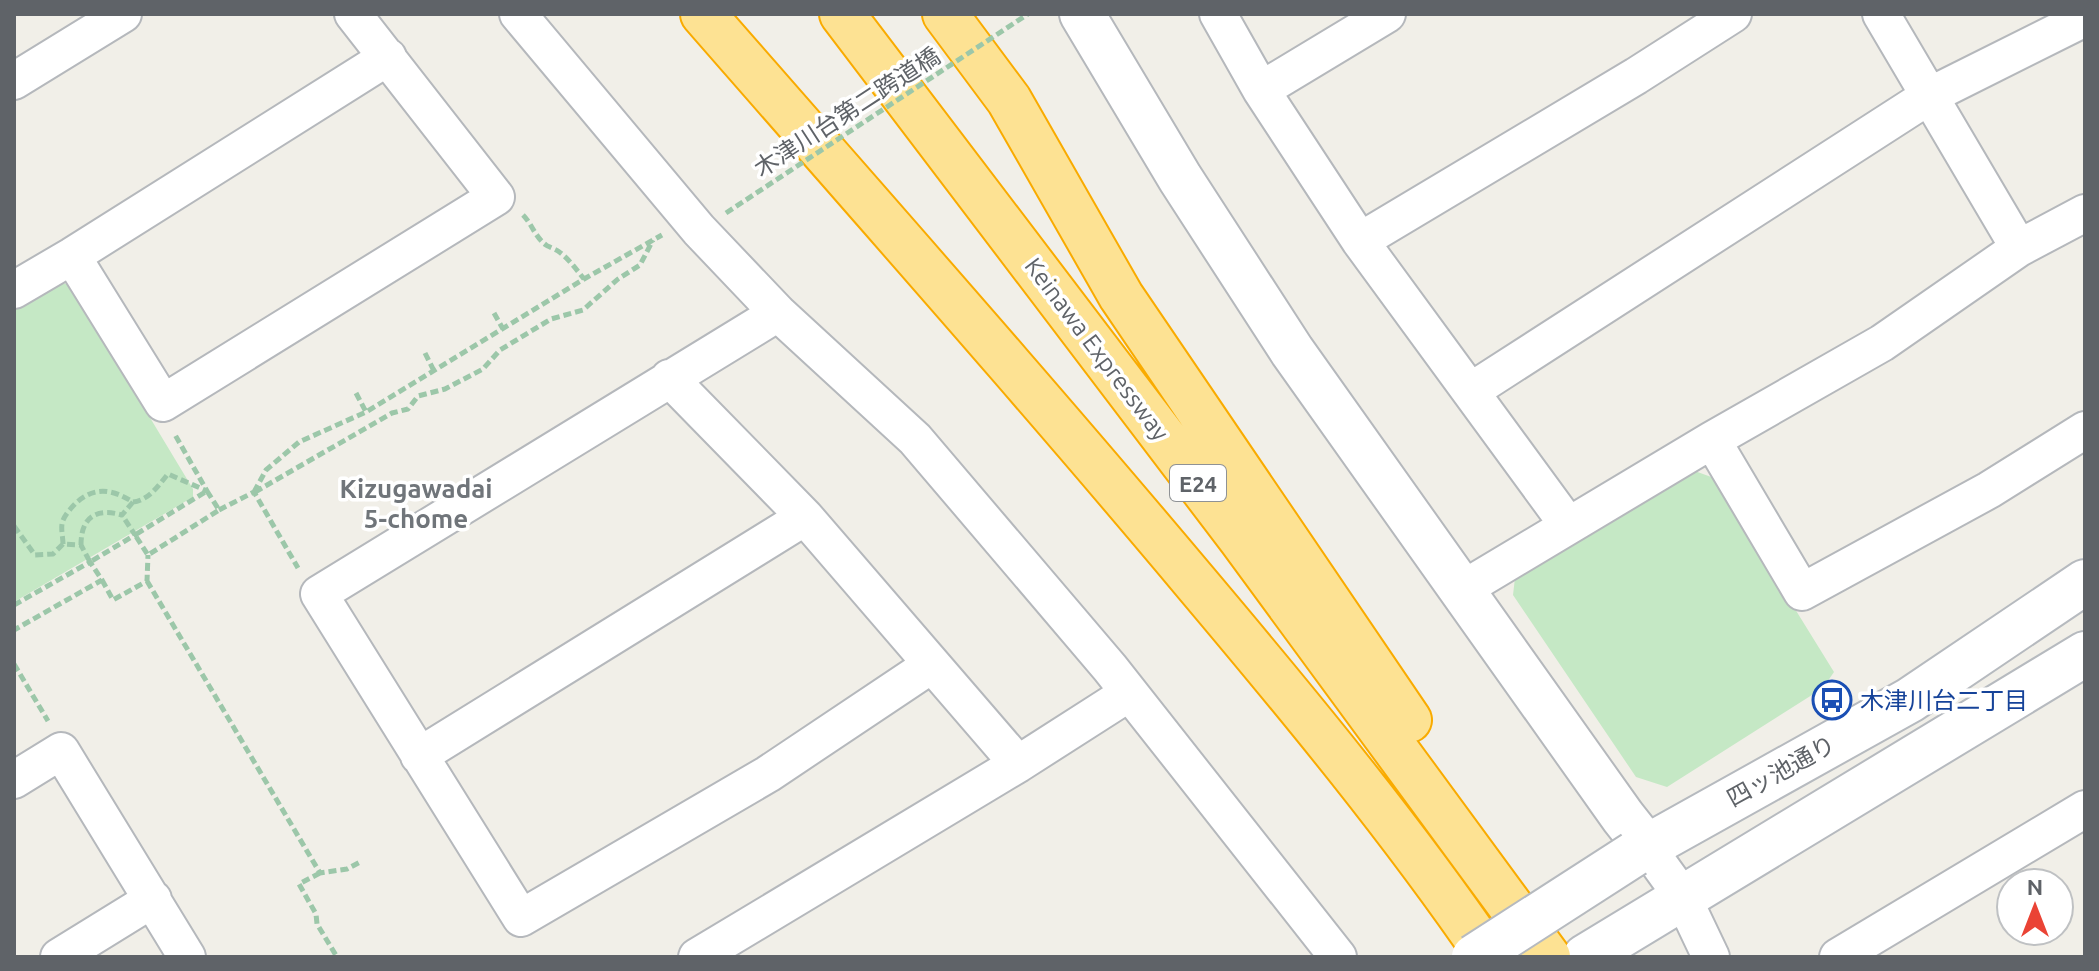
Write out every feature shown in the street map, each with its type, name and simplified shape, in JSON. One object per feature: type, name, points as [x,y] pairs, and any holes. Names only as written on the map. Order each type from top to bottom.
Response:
[{"type":"highway","points":[[703,14],[1052,411],[1264,664],[1448,897],[1489,957]]},
{"type":"highway","name":"Keinawa Expressway","points":[[842,14],[1241,539],[1566,954]]},
{"type":"highway","name":"Keinawa Expressway","points":[[865,14],[1257,528],[1566,954]]},
{"type":"highway","points":[[945,14],[1009,100],[1121,296],[1566,954]]},
{"type":"main road","points":[[1082,14],[1180,178],[1292,351],[1623,817],[1640,850]]},
{"type":"main road","name":"四ッ池通り","points":[[1474,957],[1640,850],[1910,700],[2085,582]]},
{"type":"main road","points":[[1566,954],[1675,901],[2085,654]]},
{"type":"street","points":[[14,81],[123,14]]},
{"type":"street","points":[[72,256],[163,403],[496,197],[353,14]]},
{"type":"street","points":[[518,14],[712,221],[778,313],[915,439],[1129,693],[1338,957]]},
{"type":"street","points":[[1218,14],[1261,90],[1360,241],[1568,525]]},
{"type":"street","points":[[1261,90],[1387,14]]},
{"type":"street","points":[[1360,241],[1636,76],[1733,14]]},
{"type":"street","points":[[1881,14],[2019,248]]},
{"type":"street","points":[[1471,391],[1929,96],[2085,18]]},
{"type":"street","points":[[14,290],[388,57]]},
{"type":"street","points":[[1463,589],[1712,440],[1882,343],[2019,248],[2085,213]]},
{"type":"street","points":[[778,313],[319,594],[521,918],[768,774],[931,665]]},
{"type":"street","points":[[669,378],[805,517],[1018,764]]},
{"type":"street","points":[[1712,440],[1802,592],[1989,490],[2085,430]]},
{"type":"street","points":[[419,756],[805,517]]},
{"type":"street","points":[[697,957],[1018,764],[1129,693]]},
{"type":"street","points":[[14,780],[61,751],[187,957]]},
{"type":"street","points":[[1838,957],[2085,809]]},
{"type":"street","points":[[1640,850],[1711,957]]},
{"type":"street","points":[[59,957],[153,899]]},
{"type":"path","name":"木津川台第二跨道橋","points":[[712,221],[1028,14]]},
{"type":"path","points":[[496,197],[514,205],[548,247],[556,249],[584,279]]},
{"type":"path","points":[[254,492],[266,470],[299,442],[366,412],[584,279],[671,230],[712,221]]},
{"type":"path","points":[[148,555],[219,510],[277,481],[392,413],[408,409],[418,396],[445,389],[483,369],[500,350],[551,319],[583,310],[618,279],[640,265],[653,240]]},
{"type":"path","points":[[494,313],[503,329]]},
{"type":"path","points":[[425,353],[434,371]]},
{"type":"path","points":[[356,393],[366,412]]},
{"type":"path","points":[[163,403],[167,420],[219,510]]},
{"type":"path","points":[[14,526],[35,555],[53,554],[63,544],[62,524],[70,509],[84,496],[101,490],[119,493],[133,502],[141,501],[168,474],[207,491]]},
{"type":"path","points":[[14,605],[207,491]]},
{"type":"path","points":[[254,492],[304,579],[319,594]]},
{"type":"path","points":[[122,515],[133,502]]},
{"type":"path","points":[[147,581],[113,600],[81,545],[85,522],[106,510],[122,515],[148,555],[147,581],[320,873]]},
{"type":"path","points":[[63,544],[81,545]]},
{"type":"path","points":[[14,630],[102,580]]},
{"type":"path","points":[[14,664],[52,726],[61,751]]},
{"type":"path","points":[[337,957],[317,924],[316,914],[299,884],[320,873],[347,869],[362,861]]},
{"type":"green space","points":[[51,280],[70,285],[193,489],[193,497],[14,602],[14,303]]},
{"type":"green space","points":[[1692,470],[1714,478],[1834,672],[1823,688],[1667,787],[1636,777],[1513,595],[1515,578]]},
{"type":"place","name":"木津川台二丁目","points":[[1832,700]]},
{"type":"district","name":"Kizugawadai 5-chome","points":[[416,503]]}]
